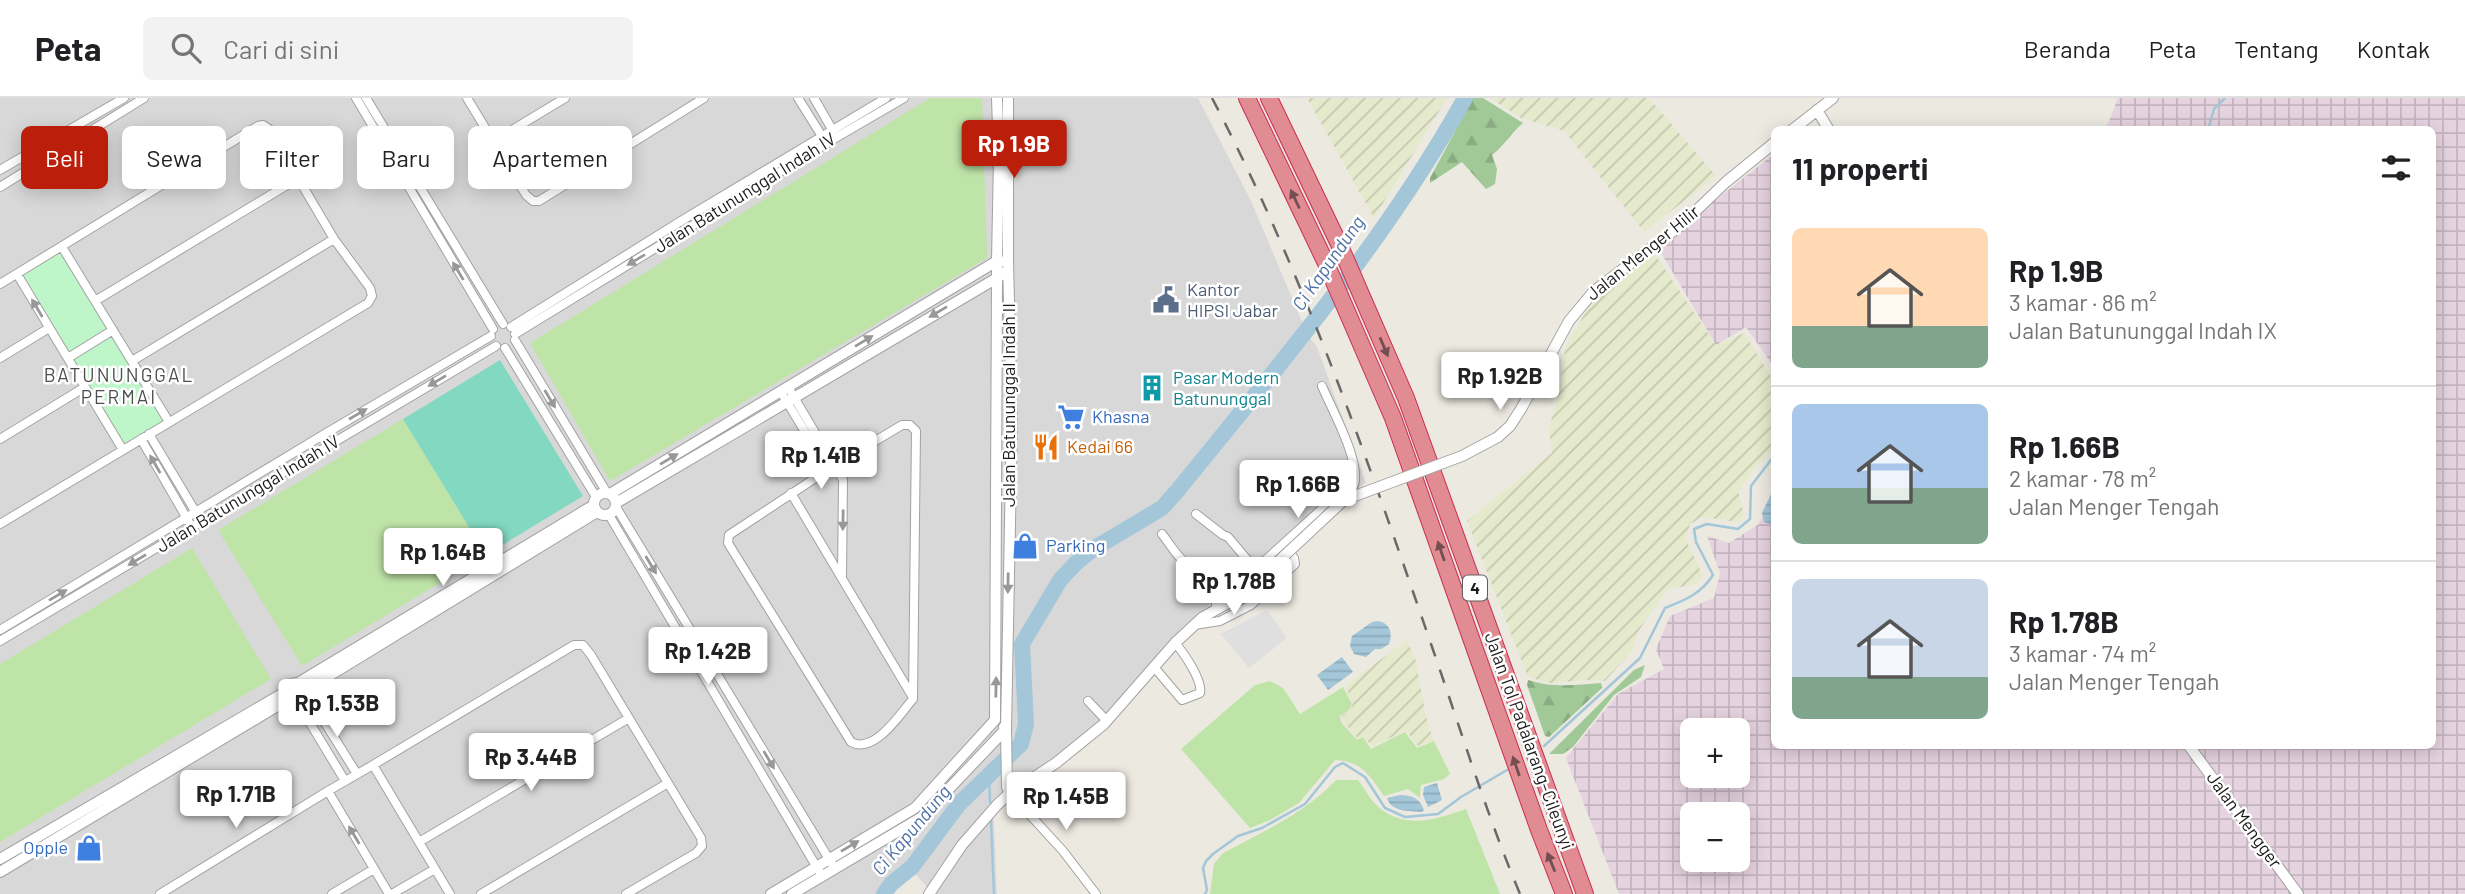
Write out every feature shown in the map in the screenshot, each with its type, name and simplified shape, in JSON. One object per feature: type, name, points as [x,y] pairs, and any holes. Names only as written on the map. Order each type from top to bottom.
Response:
[{"type":"highway","name":"Jalan Tol Padalarang–Cileunyi","points":[[1247,98],[1325,261],[1393,418],[1564,894]]},
{"type":"highway","name":"Jalan Tol Padalarang–Cileunyi","points":[[1269,98],[1340,246],[1406,398],[1586,894]]},
{"type":"street","points":[[0,170],[124,98],[130,107]]},
{"type":"street","points":[[1,184],[144,98]]},
{"type":"street","points":[[356,98],[375,126]]},
{"type":"street","points":[[366,98],[380,126]]},
{"type":"street","points":[[467,98],[485,126]]},
{"type":"street","points":[[519,126],[565,98]]},
{"type":"street","points":[[632,143],[705,98]]},
{"type":"street","points":[[798,98],[824,139]]},
{"type":"street","points":[[814,98],[834,133]]},
{"type":"street","name":"Jalan Batununggal Indah IV","points":[[0,641],[501,347],[511,331],[834,133],[886,98]]},
{"type":"street","name":"Jalan Batununggal Indah IV","points":[[834,133],[904,98]]},
{"type":"street","points":[[997,98],[1004,264]]},
{"type":"street","points":[[345,781],[292,698],[290,687],[304,689],[595,505],[612,502],[997,278],[1004,264],[1008,98]]},
{"type":"street","points":[[1797,126],[1833,98]]},
{"type":"street","points":[[1816,110],[1826,126]]},
{"type":"street","points":[[0,284],[240,137]]},
{"type":"street","name":"Jalan Menger Hilir","points":[[929,894],[962,845],[1009,790],[1056,762],[1107,721],[1194,625],[1254,584],[1344,500],[1462,456],[1498,437],[1510,426],[1521,409],[1569,321],[1594,291],[1680,226],[1726,181],[1771,146]]},
{"type":"street","points":[[95,301],[279,189]]},
{"type":"street","points":[[0,524],[368,303],[372,296],[370,288],[334,239],[304,189]]},
{"type":"street","points":[[413,189],[492,332],[602,515],[612,502],[784,389],[1004,264]]},
{"type":"street","points":[[417,189],[511,331],[832,864]]},
{"type":"street","points":[[522,189],[533,201],[539,201],[558,189]]},
{"type":"street","points":[[132,360],[334,239]]},
{"type":"street","points":[[62,247],[169,422]]},
{"type":"street","name":"Jalan Batununggal Indah II","points":[[1004,264],[1012,420],[1006,729],[1009,790]]},
{"type":"street","points":[[17,274],[123,450]]},
{"type":"street","name":"Jalan Batununggal Indah II","points":[[995,720],[997,278]]},
{"type":"street","points":[[0,358],[49,328]]},
{"type":"street","points":[[68,358],[113,330]]},
{"type":"street","name":"Jalan Batununggal Indah IV","points":[[0,631],[492,332],[511,331]]},
{"type":"street","points":[[1203,617],[1336,496],[1354,485],[1356,478],[1352,459],[1322,386]]},
{"type":"street","points":[[0,439],[85,387]]},
{"type":"street","points":[[784,389],[831,468],[843,480],[842,578]]},
{"type":"street","points":[[902,425],[911,425],[916,431],[913,699],[887,730],[867,745],[851,742],[728,542],[729,535],[734,530],[791,493],[902,425]]},
{"type":"street","points":[[149,434],[201,522]]},
{"type":"street","points":[[323,435],[329,446]]},
{"type":"street","points":[[141,439],[192,527]]},
{"type":"street","points":[[791,493],[913,699]]},
{"type":"street","points":[[612,502],[819,871]]},
{"type":"street","points":[[1196,514],[1228,537],[1255,569]]},
{"type":"street","points":[[1162,534],[1178,556],[1186,564],[1193,566],[1221,601]]},
{"type":"street","points":[[1194,625],[1220,621],[1251,606],[1295,564],[1284,543]]},
{"type":"street","points":[[1154,667],[1182,701],[1200,693],[1201,687],[1186,657],[1175,643]]},
{"type":"street","points":[[160,894],[574,645],[583,645],[701,838],[702,846],[696,853],[626,894]]},
{"type":"street","points":[[0,859],[292,698],[304,700],[304,689]]},
{"type":"street","points":[[304,689],[357,774]]},
{"type":"street","points":[[0,872],[292,698]]},
{"type":"street","points":[[1088,701],[1107,721]]},
{"type":"street","points":[[419,842],[629,718]]},
{"type":"street","points":[[771,894],[819,871],[922,817],[1006,729],[995,720],[915,808],[832,864]]},
{"type":"street","name":"Jalan Mengger","points":[[2191,749],[2298,894]]},
{"type":"street","points":[[373,765],[450,894]]},
{"type":"street","points":[[481,894],[668,783]]},
{"type":"street","points":[[1009,790],[1063,851],[1096,894]]},
{"type":"street","points":[[328,791],[390,894],[435,869]]},
{"type":"street","points":[[332,894],[374,869]]},
{"type":"street","points":[[792,894],[819,871]]},
{"type":"shaded area","points":[[0,98],[1198,98],[1252,203],[1307,334],[1317,347],[1366,483],[1325,504],[1300,524],[1183,628],[1130,690],[1096,724],[1042,768],[1020,776],[993,800],[997,894],[933,894],[912,870],[889,894],[0,894]]},
{"type":"shaded area","points":[[2118,98],[2465,98],[2465,894],[1619,894],[1566,758],[1618,694],[1664,669],[1656,649],[1670,616],[1714,598],[1720,573],[1707,536],[1729,543],[1759,524],[1771,502],[1771,749],[2436,749],[2436,126],[2107,126]]},
{"type":"shaded area","points":[[1771,156],[1771,363],[1746,327],[1716,345],[1657,246]]},
{"type":"shaded area","points":[[1267,610],[1287,638],[1249,668],[1221,634]]},
{"type":"green space","points":[[930,98],[982,98],[987,258],[610,481],[530,343]]},
{"type":"green space","points":[[1307,98],[1447,98],[1374,218]]},
{"type":"green space","points":[[1473,98],[1483,98],[1523,123],[1492,155],[1497,169],[1495,184],[1486,189],[1462,162],[1430,183],[1430,178]]},
{"type":"green space","points":[[1490,98],[1649,98],[1716,176],[1644,232],[1564,131],[1521,118]]},
{"type":"green space","points":[[60,247],[167,422],[123,448],[18,272]]},
{"type":"green space","points":[[1654,253],[1716,345],[1744,333],[1771,376],[1771,451],[1738,491],[1744,515],[1739,522],[1702,517],[1690,524],[1685,538],[1703,576],[1697,584],[1668,589],[1639,630],[1632,651],[1605,681],[1550,683],[1528,677],[1467,521],[1552,453],[1549,429],[1559,392],[1565,349],[1589,306]]},
{"type":"green space","points":[[500,360],[583,496],[486,555],[403,419]]},
{"type":"green space","points":[[403,419],[486,555],[302,666],[218,530]]},
{"type":"green space","points":[[192,548],[271,679],[0,842],[0,664]]},
{"type":"green space","points":[[1407,640],[1415,658],[1433,740],[1418,746],[1406,730],[1372,747],[1364,736],[1358,739],[1343,721],[1342,716],[1351,709],[1353,703],[1345,686]]},
{"type":"green space","points":[[1645,665],[1641,677],[1614,695],[1573,747],[1563,754],[1549,754],[1634,670]]},
{"type":"green space","points":[[1528,680],[1555,685],[1601,683],[1602,688],[1549,737],[1545,736],[1527,685]]},
{"type":"green space","points":[[1270,681],[1283,688],[1300,714],[1343,687],[1352,704],[1349,710],[1340,716],[1341,722],[1357,740],[1363,737],[1371,749],[1405,732],[1417,748],[1434,741],[1450,774],[1444,779],[1421,785],[1420,798],[1408,789],[1384,796],[1359,767],[1335,760],[1299,803],[1250,828],[1181,749],[1255,685]]},
{"type":"green space","points":[[1336,780],[1358,780],[1378,807],[1402,819],[1434,819],[1466,809],[1500,894],[1210,894],[1214,864],[1223,853],[1297,812]]},
{"type":"water","points":[[1771,494],[1771,524],[1764,522],[1762,513]]},
{"type":"water","points":[[1378,621],[1390,629],[1389,644],[1375,649],[1366,657],[1354,654],[1350,646],[1352,636],[1372,622]]},
{"type":"water","points":[[1342,657],[1353,672],[1328,690],[1317,675]]},
{"type":"water","points":[[1437,783],[1442,800],[1428,807],[1423,795],[1424,787]]},
{"type":"water","points":[[1400,795],[1415,798],[1424,810],[1406,811],[1389,803],[1387,798]]},
{"type":"waterway","name":"Ci Kapundung","points":[[884,894],[891,884],[912,867],[959,804],[1021,744],[1026,724],[1022,644],[1060,580],[1093,549],[1162,508],[1178,490],[1293,348],[1366,251],[1401,201],[1465,98]]},
{"type":"waterway","points":[[2209,126],[2214,109],[2225,98]]},
{"type":"waterway","points":[[1544,746],[1640,658],[1665,608],[1692,596],[1708,582],[1713,575],[1696,542],[1694,529],[1707,524],[1738,529],[1750,519],[1751,486],[1771,460]]},
{"type":"waterway","points":[[1205,894],[1207,890],[1203,868],[1213,854],[1238,836],[1262,828],[1305,804],[1335,767],[1343,763],[1365,777],[1385,808],[1405,817],[1438,814],[1507,770]]},
{"type":"waterway","points":[[989,773],[990,802]]},
{"type":"waterway","points":[[991,821],[994,894]]},
{"type":"railway","points":[[1212,98],[1276,231],[1332,366],[1520,894]]},
{"type":"place","name":"Kantor HIPSI Jabar","points":[[1166,300]]},
{"type":"place","name":"Pasar Modern Batununggal","points":[[1152,388]]},
{"type":"place","name":"Khasna","points":[[1071,417]]},
{"type":"place","name":"Kedai 66","points":[[1046,447]]},
{"type":"place","name":"Parking","points":[[1025,546]]},
{"type":"place","name":"Opple","points":[[89,848]]},
{"type":"district","name":"BATUNUNGGAL PERMAI","points":[[119,386]]}]
